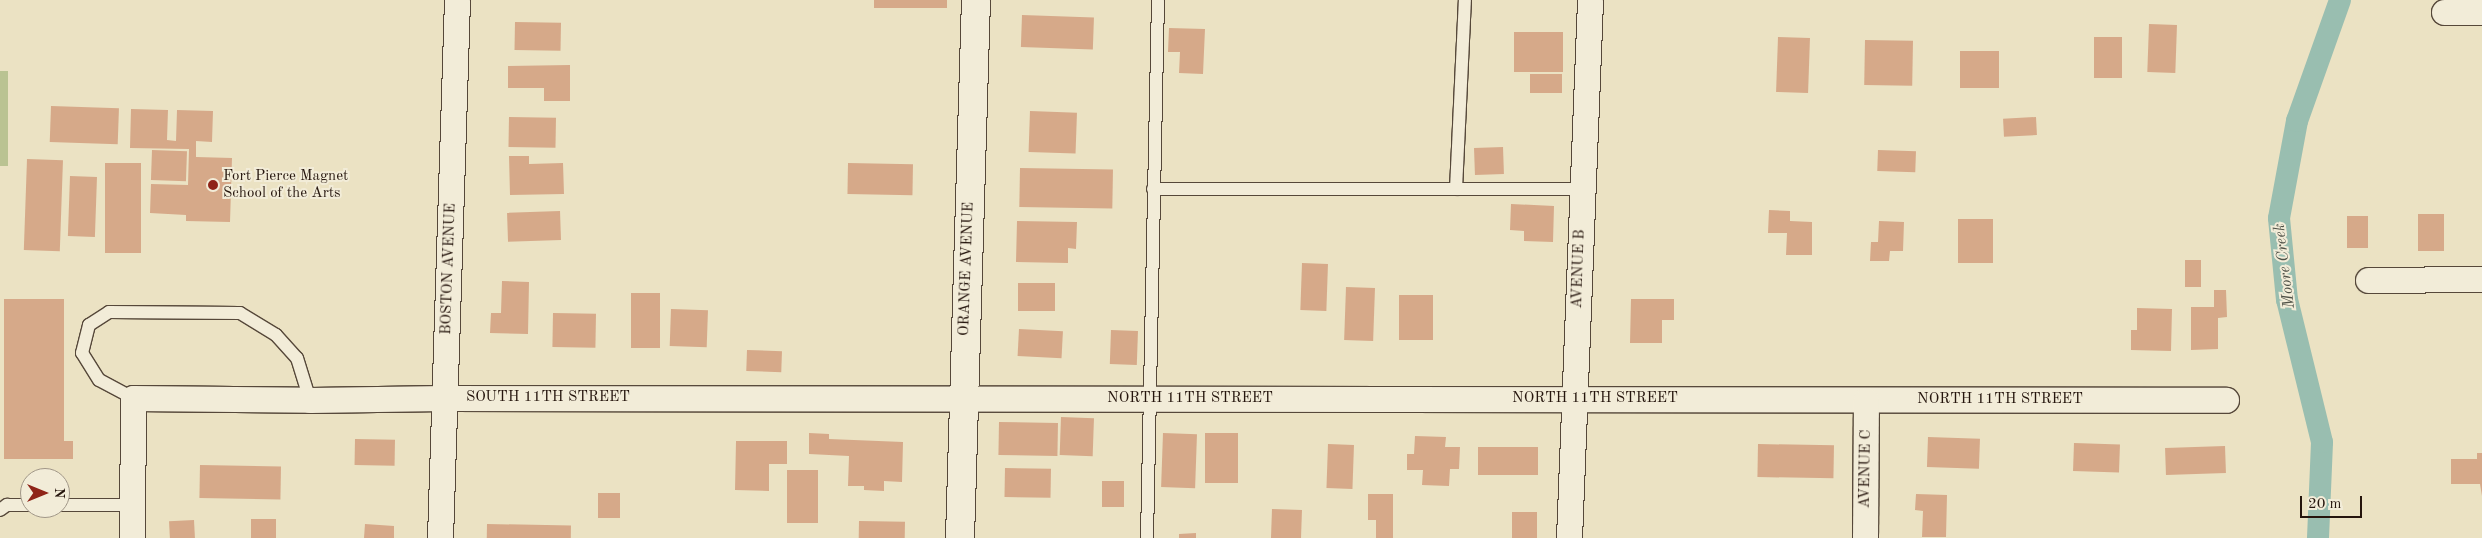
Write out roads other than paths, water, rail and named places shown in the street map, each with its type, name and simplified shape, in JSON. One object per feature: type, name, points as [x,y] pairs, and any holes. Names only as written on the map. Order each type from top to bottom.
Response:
[{"type":"main road","name":"ORANGE AVENUE","points":[[960,538],[976,0]]},
{"type":"street","name":"BOSTON AVENUE","points":[[440,538],[457,0]]},
{"type":"street","name":"AVENUE B","points":[[1569,538],[1590,0]]},
{"type":"street","points":[[2444,12],[2482,12]]},
{"type":"street","points":[[2368,280],[2482,280]]},
{"type":"street","name":"SOUTH 11TH STREET","points":[[133,398],[310,400],[444,398],[964,399]]},
{"type":"street","points":[[132,538],[133,398]]},
{"type":"street","name":"NORTH 11TH STREET","points":[[964,399],[2226,400]]},
{"type":"street","name":"AVENUE C","points":[[1865,538],[1866,400]]},
{"type":"lane","points":[[1147,538],[1152,189],[1158,0]]},
{"type":"lane","points":[[1456,189],[1465,0]]},
{"type":"lane","points":[[1152,189],[1582,189]]},
{"type":"lane","points":[[133,398],[99,380],[82,353],[90,325],[109,312],[240,313],[276,335],[297,358],[310,400]]},
{"type":"lane","points":[[0,510],[7,505],[20,505]]},
{"type":"lane","points":[[70,505],[132,505]]},
{"type":"waterway","name":"Moore Creek","points":[[2318,538],[2322,442],[2287,300],[2279,218],[2297,121],[2340,0]]},
{"type":"place","name":"Fort Pierce Magnet School of the Arts","points":[[213,185]]}]
